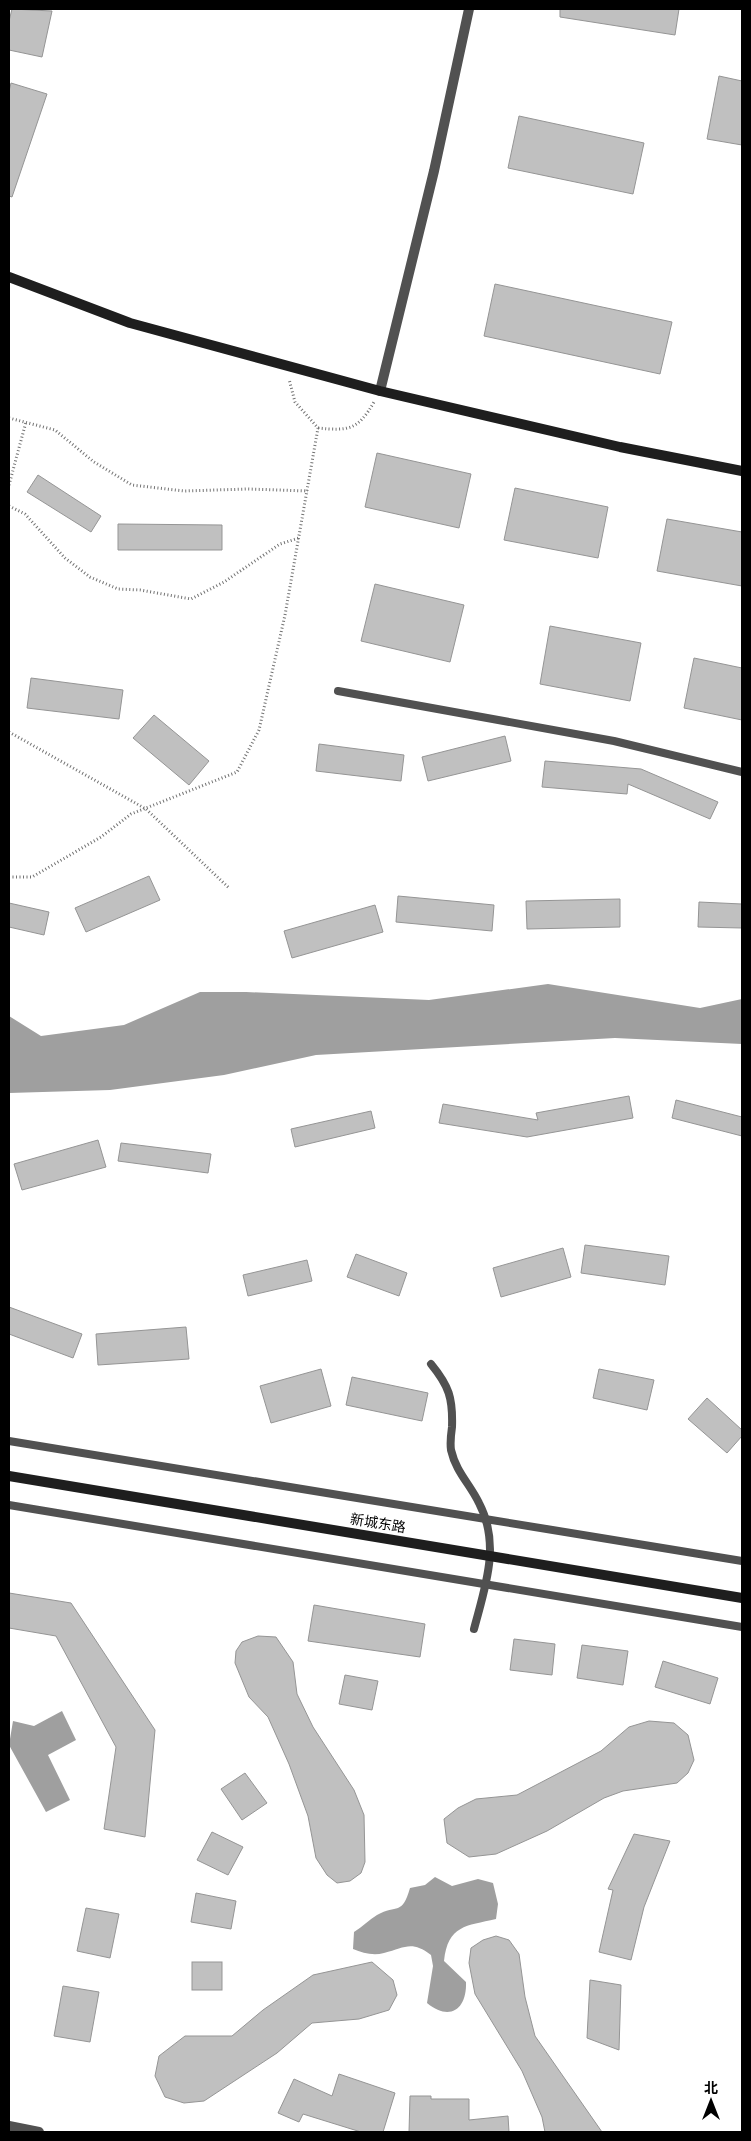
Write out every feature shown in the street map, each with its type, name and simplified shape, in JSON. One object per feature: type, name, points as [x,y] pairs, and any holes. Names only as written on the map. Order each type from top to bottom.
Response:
[{"type":"street","points":[[380,391],[434,171],[469,9]]},
{"type":"street","points":[[9,277],[130,323],[380,391],[620,447],[742,471]]},
{"type":"street","name":"新城东路","points":[[9,1476],[742,1598]]},
{"type":"street","points":[[9,2126],[39,2132]]},
{"type":"lane","points":[[338,691],[614,741],[742,772]]},
{"type":"lane","points":[[431,1364],[447,1383],[452,1407],[451,1449],[461,1478],[476,1496],[488,1520],[491,1556],[474,1629]]},
{"type":"lane","points":[[9,1441],[742,1561]]},
{"type":"lane","points":[[9,1505],[742,1627]]},
{"type":"path","points":[[286,365],[295,402],[318,428],[340,430],[363,421],[380,391]]},
{"type":"path","points":[[9,418],[55,430],[94,462],[132,485],[184,490],[248,488],[308,491]]},
{"type":"path","points":[[9,485],[26,422]]},
{"type":"path","points":[[9,877],[32,877],[101,837],[131,814],[238,772],[259,730],[285,615],[318,428]]},
{"type":"path","points":[[9,506],[25,514],[65,558],[90,577],[118,590],[140,590],[191,599],[224,582],[280,544],[299,537]]},
{"type":"path","points":[[9,732],[146,809],[228,888]]},
{"type":"shaded area","points":[[548,984],[700,1008],[742,999],[742,1044],[615,1038],[316,1055],[224,1075],[110,1090],[9,1093],[9,1016],[41,1036],[124,1025],[200,992],[246,992],[429,1000]]},
{"type":"shaded area","points":[[62,1711],[76,1740],[48,1755],[70,1800],[46,1812],[9,1745],[13,1721],[34,1726]]},
{"type":"shaded area","points":[[435,1877],[452,1886],[478,1879],[493,1883],[498,1904],[496,1919],[460,1929],[454,1934],[446,1949],[444,1961],[466,1982],[464,1999],[456,2010],[450,2012],[435,2009],[427,2003],[433,1966],[431,1955],[424,1950],[408,1946],[376,1954],[364,1953],[353,1949],[354,1932],[377,1915],[401,1906],[410,1888],[425,1885]]},
{"type":"building","points":[[12,9],[52,11],[42,57],[9,50],[9,21]]},
{"type":"building","points":[[560,9],[679,9],[675,35],[560,17]]},
{"type":"building","points":[[719,76],[742,81],[742,145],[707,139]]},
{"type":"building","points":[[11,83],[47,94],[12,197],[9,196],[9,91]]},
{"type":"building","points":[[519,116],[644,143],[633,194],[508,168]]},
{"type":"building","points":[[495,284],[672,322],[660,374],[484,336]]},
{"type":"building","points":[[377,453],[471,474],[459,528],[365,507]]},
{"type":"building","points":[[38,475],[101,516],[91,532],[27,492]]},
{"type":"building","points":[[515,488],[608,507],[598,558],[504,540]]},
{"type":"building","points":[[667,519],[742,532],[742,586],[657,571]]},
{"type":"building","points":[[118,524],[222,525],[222,550],[118,550]]},
{"type":"building","points":[[375,584],[464,605],[450,662],[361,641]]},
{"type":"building","points":[[550,626],[641,643],[630,701],[540,684]]},
{"type":"building","points":[[694,658],[742,668],[742,720],[684,708]]},
{"type":"building","points":[[31,678],[123,690],[119,719],[27,708]]},
{"type":"building","points":[[154,715],[209,761],[189,785],[133,738]]},
{"type":"building","points":[[505,736],[511,761],[428,781],[422,757]]},
{"type":"building","points":[[319,744],[404,755],[401,781],[316,771]]},
{"type":"building","points":[[545,761],[641,769],[718,802],[710,819],[628,784],[627,794],[542,787]]},
{"type":"building","points":[[149,876],[160,900],[86,932],[75,908]]},
{"type":"building","points":[[398,896],[494,905],[492,931],[396,922]]},
{"type":"building","points":[[620,899],[620,927],[527,929],[526,901]]},
{"type":"building","points":[[699,902],[742,904],[742,928],[698,927]]},
{"type":"building","points":[[9,903],[49,912],[44,935],[9,927]]},
{"type":"building","points":[[375,905],[383,932],[292,958],[284,931]]},
{"type":"building","points":[[629,1096],[633,1118],[527,1137],[439,1123],[443,1104],[538,1120],[536,1113]]},
{"type":"building","points":[[676,1100],[742,1117],[742,1136],[672,1118]]},
{"type":"building","points":[[371,1111],[375,1128],[295,1147],[291,1129]]},
{"type":"building","points":[[98,1140],[106,1167],[22,1190],[14,1164]]},
{"type":"building","points":[[121,1143],[211,1154],[208,1173],[118,1161]]},
{"type":"building","points":[[585,1245],[669,1256],[665,1285],[581,1273]]},
{"type":"building","points":[[563,1248],[571,1277],[501,1297],[493,1268]]},
{"type":"building","points":[[356,1254],[407,1273],[399,1296],[347,1277]]},
{"type":"building","points":[[307,1260],[312,1281],[248,1296],[243,1275]]},
{"type":"building","points":[[9,1307],[82,1334],[73,1358],[9,1334]]},
{"type":"building","points":[[186,1327],[189,1359],[98,1365],[96,1334]]},
{"type":"building","points":[[321,1369],[331,1406],[271,1423],[260,1386]]},
{"type":"building","points":[[599,1369],[654,1380],[647,1410],[593,1398]]},
{"type":"building","points":[[352,1377],[428,1393],[422,1421],[346,1405]]},
{"type":"building","points":[[707,1398],[742,1430],[742,1436],[727,1453],[688,1419]]},
{"type":"building","points":[[9,1593],[71,1603],[155,1730],[145,1837],[104,1829],[116,1747],[56,1636],[9,1628]]},
{"type":"building","points":[[314,1605],[425,1624],[420,1657],[308,1641]]},
{"type":"building","points":[[258,1636],[276,1637],[293,1662],[297,1694],[313,1727],[354,1790],[364,1815],[365,1862],[361,1873],[350,1881],[337,1883],[327,1875],[316,1858],[308,1816],[289,1764],[268,1717],[249,1697],[235,1663],[236,1651],[242,1642]]},
{"type":"building","points":[[514,1639],[555,1644],[552,1675],[510,1670]]},
{"type":"building","points":[[582,1645],[628,1651],[623,1685],[577,1678]]},
{"type":"building","points":[[663,1661],[718,1678],[710,1704],[655,1687]]},
{"type":"building","points":[[345,1675],[378,1681],[372,1710],[339,1704]]},
{"type":"building","points":[[649,1721],[674,1723],[688,1735],[694,1760],[688,1773],[677,1783],[623,1791],[604,1798],[547,1831],[496,1854],[469,1857],[447,1843],[444,1819],[458,1808],[476,1799],[517,1795],[601,1751],[629,1727]]},
{"type":"building","points":[[245,1773],[267,1803],[242,1820],[221,1789]]},
{"type":"building","points":[[212,1832],[243,1847],[228,1875],[197,1860]]},
{"type":"building","points":[[634,1834],[670,1841],[644,1907],[631,1960],[599,1952],[613,1890],[608,1889]]},
{"type":"building","points":[[196,1893],[236,1901],[231,1929],[191,1922]]},
{"type":"building","points":[[86,1908],[119,1914],[110,1958],[77,1951]]},
{"type":"building","points":[[496,1936],[509,1940],[519,1954],[525,1997],[535,2036],[602,2132],[545,2132],[542,2117],[522,2071],[475,1994],[469,1963],[471,1948],[483,1940]]},
{"type":"building","points":[[192,1962],[222,1962],[222,1990],[192,1990]]},
{"type":"building","points":[[372,1962],[393,1980],[397,1995],[389,2010],[359,2019],[312,2023],[277,2053],[204,2101],[184,2103],[165,2097],[155,2076],[159,2056],[185,2036],[232,2036],[263,2010],[313,1975]]},
{"type":"building","points":[[590,1980],[621,1985],[619,2050],[587,2038]]},
{"type":"building","points":[[63,1986],[99,1992],[90,2042],[54,2036]]},
{"type":"building","points":[[339,2074],[395,2093],[383,2132],[361,2132],[303,2114],[299,2122],[278,2113],[294,2079],[332,2096]]},
{"type":"building","points":[[410,2096],[431,2096],[431,2099],[469,2099],[469,2120],[508,2116],[509,2132],[409,2132]]}]
